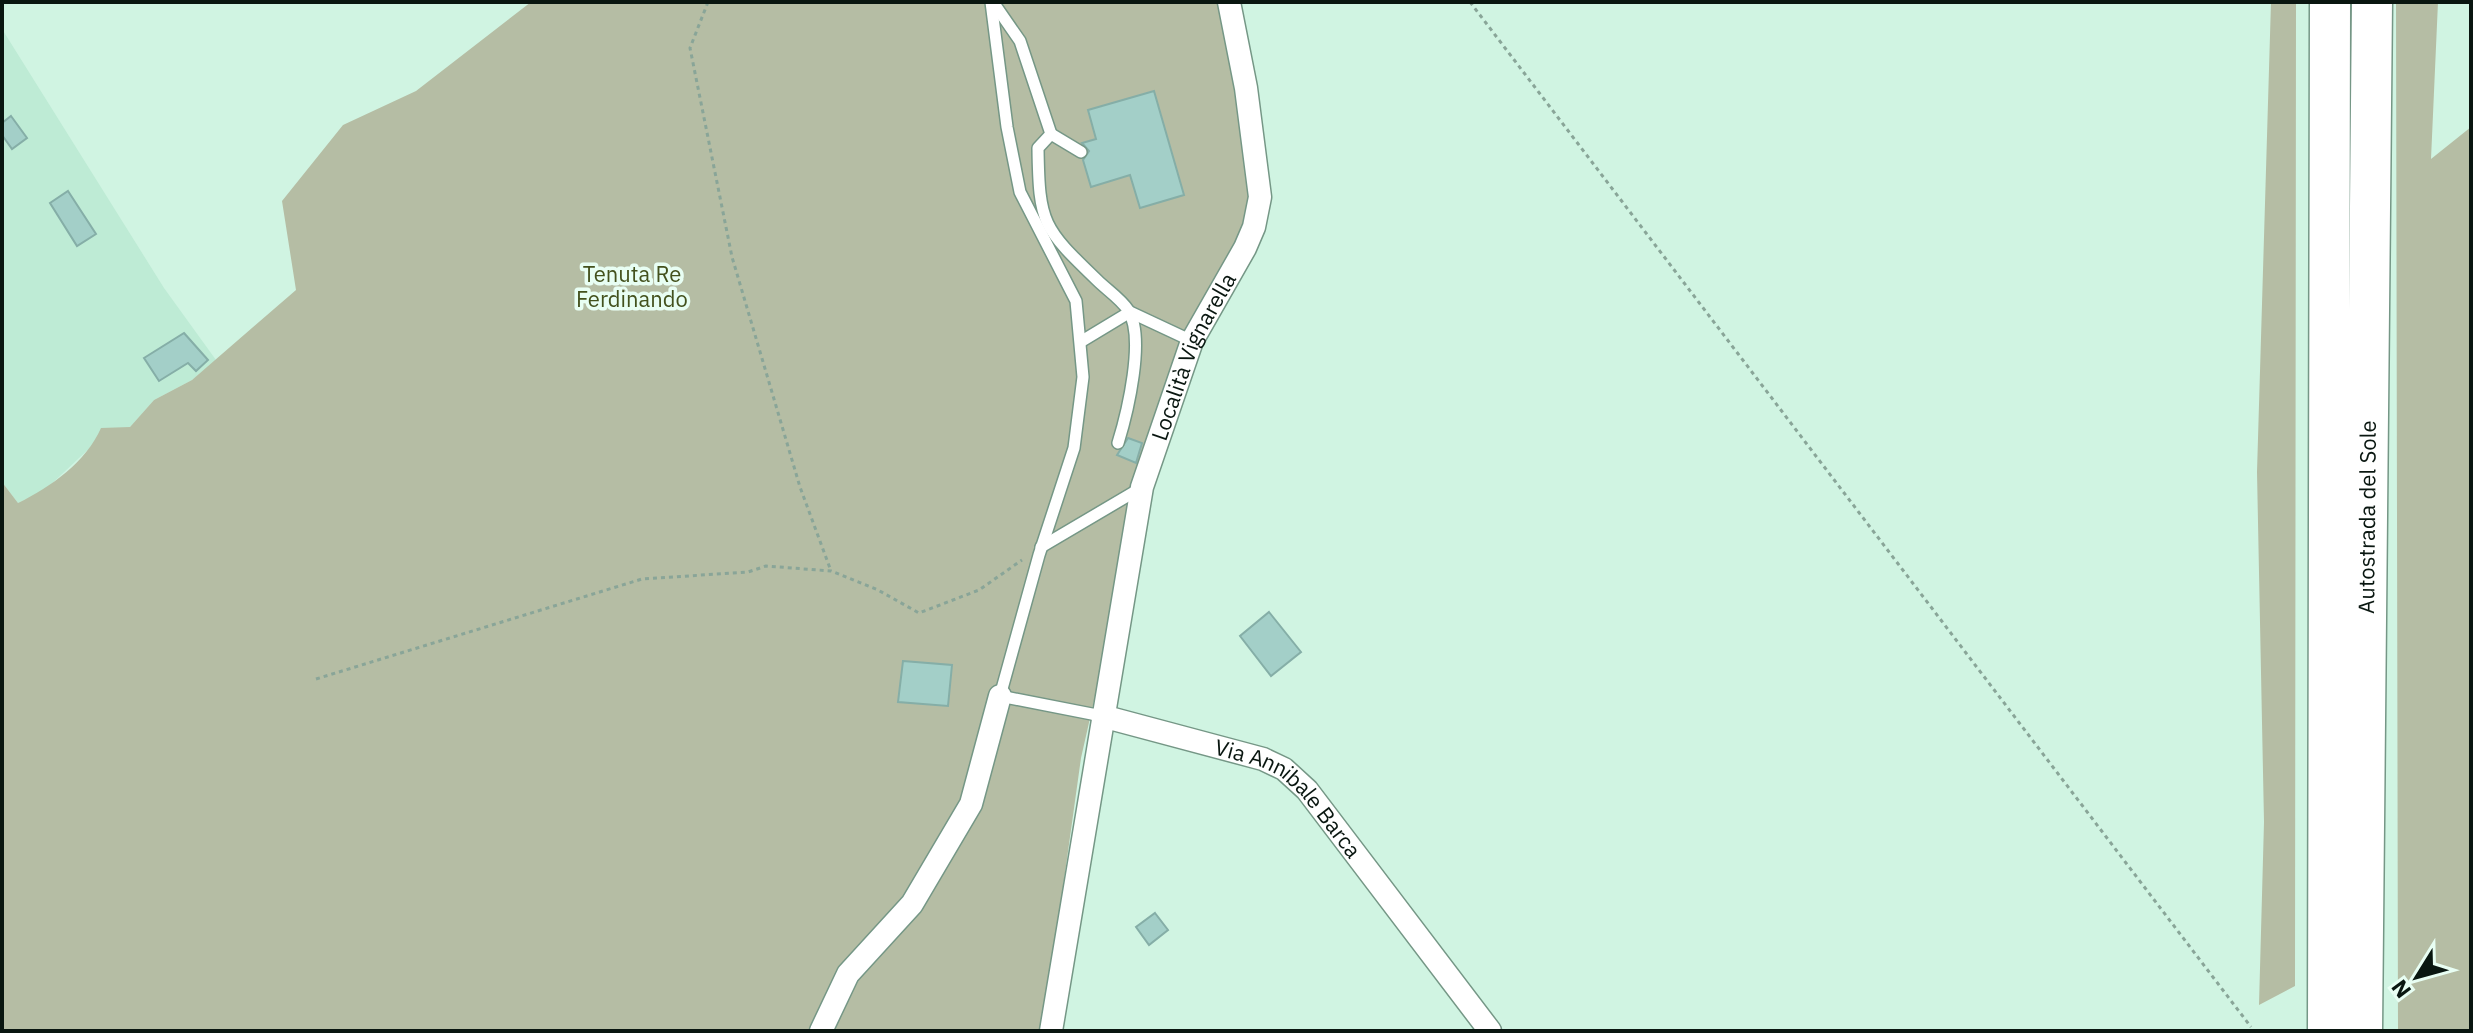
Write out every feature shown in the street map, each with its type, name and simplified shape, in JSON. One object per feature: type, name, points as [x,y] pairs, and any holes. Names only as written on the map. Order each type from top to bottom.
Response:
[{"type":"highway","name":"Autostrada del Sole","points":[[2328,1031],[2330,2]]},
{"type":"highway","name":"Autostrada del Sole","points":[[2362,1031],[2372,2]]},
{"type":"street","name":"Località Vignarella","points":[[1051,1031],[1142,487],[1192,341],[1245,248],[1254,227],[1260,197],[1246,88],[1229,2]]},
{"type":"street","points":[[821,1031],[848,974],[912,904],[971,804],[1000,696]]},
{"type":"street","name":"Via Annibale Barca","points":[[1102,716],[1263,759],[1284,769],[1307,790],[1490,1031]]},
{"type":"lane","points":[[992,2],[1020,41],[1051,134],[1081,152]]},
{"type":"lane","points":[[992,2],[1007,127],[1020,192],[1076,301],[1083,377],[1074,448],[1041,547],[1000,696]]},
{"type":"lane","points":[[1051,134],[1038,148],[1038,202],[1053,238],[1130,312],[1192,341]]},
{"type":"lane","points":[[1082,341],[1130,312]]},
{"type":"lane","points":[[1118,443],[1132,400],[1134,344],[1130,312]]},
{"type":"lane","points":[[1041,547],[1142,487]]},
{"type":"lane","name":"Via Annibale Barca","points":[[1000,696],[1102,716]]},
{"type":"path","points":[[708,2],[690,48],[732,257],[800,487],[831,571]]},
{"type":"path","points":[[1470,2],[2251,1027]]},
{"type":"path","points":[[316,679],[642,579],[748,572],[766,566],[831,571],[878,590],[919,613],[979,590],[1041,547]]},
{"type":"shaded area","points":[[2,29],[164,288],[216,360],[192,380],[154,400],[130,427],[95,443],[45,490],[18,503],[2,482]]},
{"type":"green space","name":"Tenuta Re Ferdinando","points":[[531,2],[1220,2],[1252,180],[1249,222],[1193,322],[1100,674],[1081,758],[1043,1031],[2,1031],[2,482],[18,503],[43,489],[77,462],[101,428],[130,427],[154,400],[192,380],[296,290],[282,201],[343,125],[416,91]]},
{"type":"green space","points":[[2271,2],[2296,2],[2295,986],[2259,1005],[2264,822],[2257,472]]},
{"type":"green space","points":[[2396,2],[2438,2],[2431,159],[2471,127],[2471,1031],[2398,1031]]},
{"type":"building","points":[[1154,91],[1184,195],[1140,208],[1130,175],[1091,187],[1083,160],[1089,151],[1082,143],[1096,139],[1088,110]]},
{"type":"building","points":[[11,116],[27,138],[12,149],[2,135],[2,123]]},
{"type":"building","points":[[68,191],[96,234],[77,246],[50,203]]},
{"type":"building","points":[[184,333],[208,360],[196,371],[188,363],[159,381],[144,358]]},
{"type":"building","points":[[1128,438],[1142,443],[1136,463],[1117,455]]},
{"type":"building","points":[[1269,612],[1301,652],[1271,676],[1240,636]]},
{"type":"building","points":[[903,661],[952,665],[948,706],[898,702]]},
{"type":"building","points":[[1155,913],[1168,930],[1149,945],[1136,927]]}]
